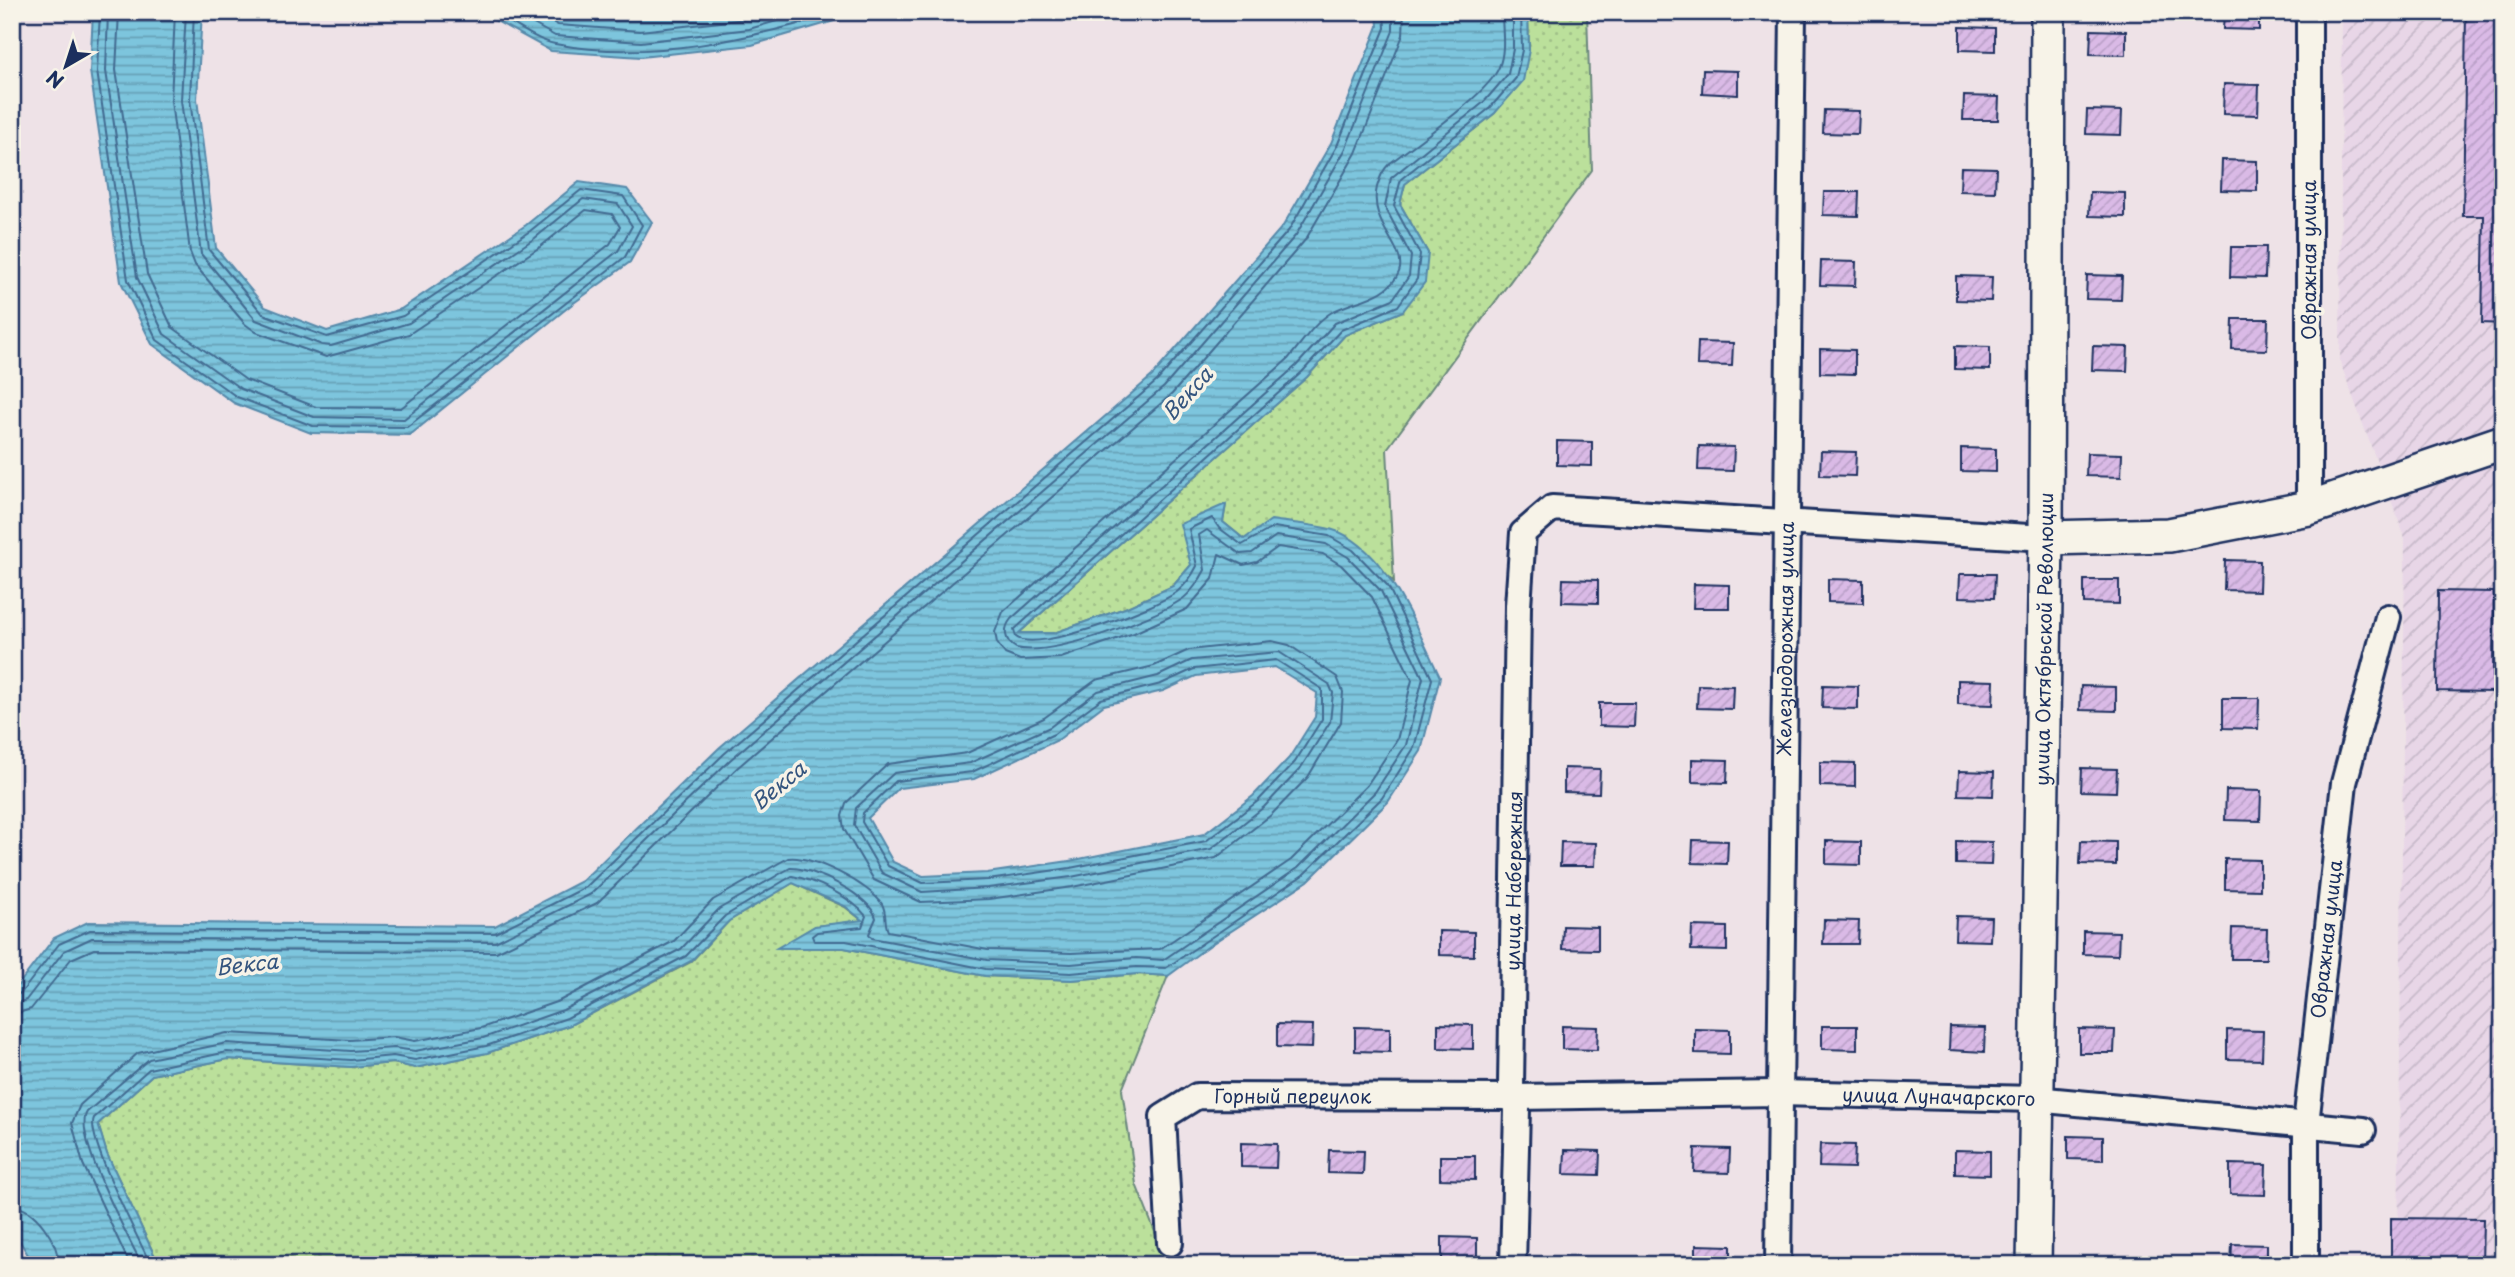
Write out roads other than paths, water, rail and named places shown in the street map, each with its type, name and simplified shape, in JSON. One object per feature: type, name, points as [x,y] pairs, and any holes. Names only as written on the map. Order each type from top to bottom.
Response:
[{"type":"street","name":"Железнодорожная улица","points":[[1778,1265],[1793,12]]},
{"type":"street","name":"улица Октябрьской Революции","points":[[2034,1265],[2046,538],[2048,12]]},
{"type":"street","name":"Овражная улица","points":[[2309,12],[2309,508]]},
{"type":"street","points":[[1785,522],[2046,538],[2169,536],[2309,508],[2503,442]]},
{"type":"street","name":"улица Набережная","points":[[1513,1265],[1517,1143],[1511,1086],[1518,606],[1523,533],[1552,508],[1785,522]]},
{"type":"street","name":"Овражная улица","points":[[2306,1265],[2306,1124],[2344,783],[2388,617]]},
{"type":"street","name":"улица Луначарского","points":[[1514,1097],[1778,1093],[2035,1099],[2363,1129]]},
{"type":"street","name":"Горный переулок","points":[[1170,1243],[1163,1117],[1197,1096],[1514,1097]]},
{"type":"water","points":[[93,12],[202,12],[197,99],[216,248],[265,307],[327,331],[401,309],[526,225],[579,182],[627,189],[652,222],[630,262],[571,305],[410,435],[311,433],[234,403],[152,344],[121,282],[90,71]]},
{"type":"water","points":[[480,12],[865,12],[752,45],[641,57],[551,51]]},
{"type":"water","name":"Векса","points":[[1377,12],[1528,12],[1529,50],[1523,81],[1495,113],[1405,184],[1400,204],[1428,253],[1425,282],[1403,311],[1345,335],[1307,377],[1019,633],[1054,633],[1125,608],[1173,586],[1191,565],[1180,524],[1226,504],[1223,522],[1244,539],[1271,520],[1330,529],[1350,538],[1368,552],[1383,570],[1410,613],[1440,677],[1421,751],[1388,802],[1308,881],[1168,976],[1137,974],[1072,980],[985,976],[844,948],[777,948],[815,926],[862,920],[845,906],[793,883],[729,921],[691,961],[570,1025],[487,1053],[415,1068],[393,1063],[351,1067],[228,1059],[152,1075],[98,1124],[107,1154],[159,1265],[34,1265],[12,1228],[12,993],[54,938],[88,922],[495,926],[582,881],[719,748],[1152,376],[1283,226],[1331,143],[1378,26]],"holes":[[[1275,667],[1317,693],[1315,717],[1289,758],[1253,796],[1204,834],[1069,861],[987,873],[923,876],[893,862],[868,818],[899,788],[974,779],[1058,740],[1104,705],[1163,691],[1196,676]]]}]
